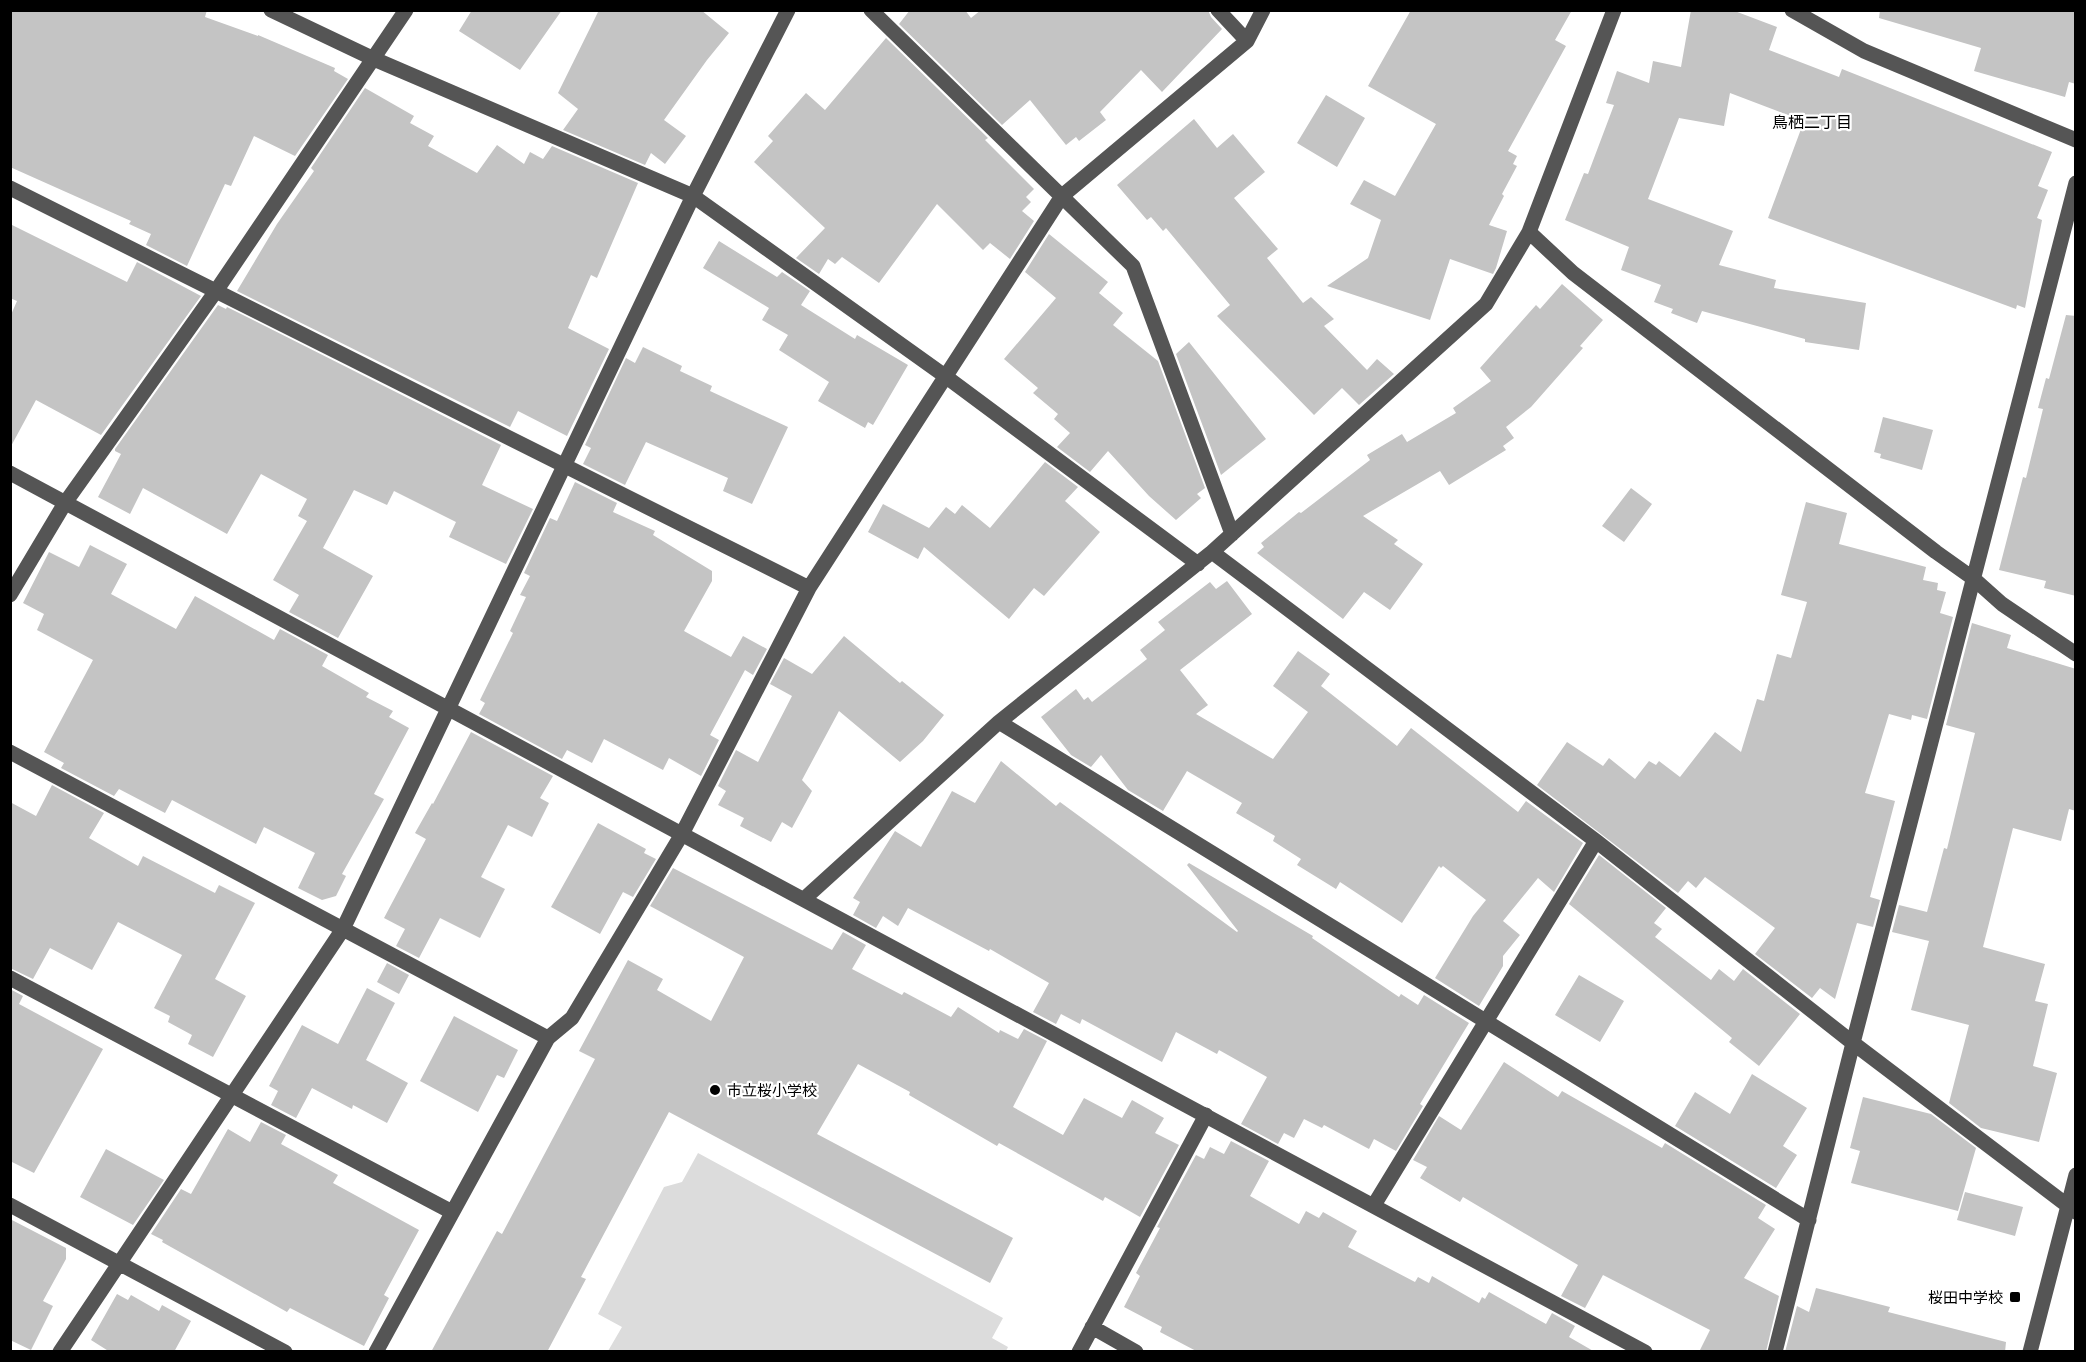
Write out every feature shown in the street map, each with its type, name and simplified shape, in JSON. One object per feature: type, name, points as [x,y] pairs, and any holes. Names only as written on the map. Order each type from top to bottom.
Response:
[{"type":"street","points":[[271,10],[374,59],[693,196],[945,376],[1198,564]]},
{"type":"street","points":[[10,595],[65,503],[216,291],[406,10]]},
{"type":"street","points":[[60,1352],[343,929],[693,196],[788,10]]},
{"type":"street","points":[[871,10],[1133,266],[1232,534]]},
{"type":"street","points":[[1218,10],[1247,41]]},
{"type":"street","points":[[376,1352],[548,1038],[572,1018],[682,834],[809,588],[1062,196],[1247,41],[1263,10]]},
{"type":"street","points":[[804,899],[999,722],[1212,552],[1486,304],[1529,232],[1614,10]]},
{"type":"street","points":[[1792,10],[1864,51],[2076,140]]},
{"type":"street","points":[[1775,1352],[2076,183]]},
{"type":"street","points":[[10,188],[809,588]]},
{"type":"street","points":[[1529,232],[1573,273],[1974,579],[2002,604],[2076,654]]},
{"type":"street","points":[[10,473],[1645,1352]]},
{"type":"street","points":[[1212,552],[1596,841],[1853,1043],[2072,1209]]},
{"type":"street","points":[[999,722],[1809,1220]]},
{"type":"street","points":[[10,752],[548,1038]]},
{"type":"street","points":[[1374,1205],[1596,841]]},
{"type":"street","points":[[10,978],[452,1212]]},
{"type":"street","points":[[1079,1352],[1206,1115]]},
{"type":"street","points":[[2030,1352],[2072,1209],[2076,1175]]},
{"type":"street","points":[[10,1205],[285,1352]]},
{"type":"street","points":[[1092,1328],[1136,1352]]},
{"type":"shaded area","points":[[698,1153],[1003,1318],[992,1338],[1008,1347],[1006,1351],[608,1351],[622,1327],[598,1314],[664,1187],[682,1182]]},
{"type":"building","points":[[10,10],[207,10],[205,17],[258,35],[335,68],[334,71],[348,79],[295,156],[254,136],[231,186],[225,184],[187,266],[146,245],[151,234],[129,224],[131,221],[10,167]]},
{"type":"building","points":[[472,10],[562,10],[520,70],[459,31]]},
{"type":"building","points":[[599,10],[701,10],[729,33],[664,120],[686,136],[665,164],[651,153],[645,165],[563,130],[578,109],[558,93]]},
{"type":"building","points":[[910,10],[965,10],[971,18],[981,10],[1208,10],[1222,29],[1162,92],[1141,70],[1100,112],[1106,120],[1079,141],[1076,137],[1066,145],[1030,100],[1002,125],[899,24]]},
{"type":"building","points":[[1411,10],[1572,10],[1555,40],[1566,46],[1508,151],[1517,156],[1513,164],[1517,166],[1489,225],[1507,231],[1496,268],[1493,274],[1450,259],[1430,320],[1327,286],[1368,258],[1381,220],[1350,204],[1364,180],[1395,196],[1436,124],[1368,86]]},
{"type":"building","points":[[1691,10],[1732,10],[1777,27],[1769,50],[1839,77],[1842,69],[2052,152],[2038,186],[2048,190],[2037,218],[2042,220],[2025,308],[2017,305],[2016,309],[1768,218],[1804,121],[1730,93],[1724,126],[1679,118],[1648,199],[1733,231],[1719,265],[1776,280],[1774,288],[1866,303],[1859,350],[1805,342],[1805,339],[1702,311],[1697,323],[1671,313],[1673,309],[1654,302],[1661,285],[1621,270],[1629,247],[1565,220],[1584,173],[1588,174],[1614,105],[1606,103],[1617,71],[1649,83],[1653,61],[1681,67]]},
{"type":"building","points":[[1880,10],[2076,10],[2076,84],[2069,82],[2065,97],[1974,71],[1981,48],[1879,18]]},
{"type":"building","points":[[886,38],[988,138],[985,140],[1034,189],[1026,197],[1031,202],[1022,211],[1034,221],[1010,259],[990,243],[983,250],[937,204],[879,283],[842,257],[835,264],[828,259],[819,274],[796,258],[825,228],[754,162],[773,141],[768,136],[806,93],[825,110]]},
{"type":"building","points":[[365,88],[414,116],[410,123],[434,136],[428,146],[477,173],[497,145],[524,164],[530,152],[543,159],[552,146],[638,183],[597,278],[591,275],[568,328],[609,349],[567,436],[518,411],[510,427],[237,291],[277,224],[314,171],[311,168]]},
{"type":"building","points":[[1326,95],[1365,118],[1337,167],[1297,143]]},
{"type":"building","points":[[1194,119],[1217,148],[1233,134],[1265,172],[1234,198],[1278,249],[1267,258],[1303,303],[1311,297],[1334,319],[1324,326],[1367,370],[1377,359],[1394,374],[1359,405],[1342,388],[1314,415],[1217,316],[1230,305],[1166,228],[1163,231],[1151,217],[1147,220],[1117,185]]},
{"type":"building","points":[[10,224],[127,282],[137,262],[201,296],[101,435],[36,400],[10,448],[10,317],[17,301],[10,298]]},
{"type":"building","points":[[1049,234],[1108,282],[1099,293],[1123,313],[1113,325],[1158,361],[1205,488],[1197,494],[1201,498],[1176,520],[1149,496],[1108,451],[1090,472],[1057,447],[1070,433],[1054,419],[1058,414],[1033,393],[1038,388],[1004,359],[1056,298],[1025,272]]},
{"type":"building","points":[[719,241],[777,277],[782,272],[810,291],[801,305],[855,339],[857,335],[908,365],[873,425],[868,422],[865,428],[818,401],[829,382],[779,350],[788,335],[762,320],[769,308],[703,268]]},
{"type":"building","points":[[1562,284],[1603,320],[1580,346],[1583,348],[1531,407],[1506,427],[1514,438],[1503,446],[1506,450],[1449,485],[1440,471],[1363,516],[1398,540],[1394,544],[1423,564],[1390,610],[1364,592],[1343,619],[1257,553],[1264,547],[1261,543],[1370,460],[1367,455],[1402,434],[1407,442],[1456,413],[1453,408],[1491,381],[1480,368],[1536,305],[1540,309]]},
{"type":"building","points":[[218,305],[226,309],[227,307],[501,445],[482,485],[533,509],[506,564],[449,537],[456,522],[394,491],[387,505],[354,490],[323,548],[373,576],[338,638],[289,612],[299,595],[273,580],[307,521],[298,516],[307,499],[261,474],[227,534],[143,488],[130,514],[98,497],[121,454],[115,449]]},
{"type":"building","points":[[2066,315],[2076,316],[2076,596],[2044,588],[2046,581],[1999,570],[2043,409],[2038,408],[2046,378],[2049,379]]},
{"type":"building","points":[[1189,342],[1266,439],[1221,475],[1176,354]]},
{"type":"building","points":[[643,347],[682,366],[680,371],[712,386],[710,391],[788,427],[752,504],[723,491],[728,478],[646,442],[625,485],[583,464],[591,448],[585,445],[626,358],[635,363]]},
{"type":"building","points":[[1883,417],[1933,430],[1922,470],[1880,458],[1881,454],[1874,452]]},
{"type":"building","points":[[1045,462],[1078,487],[1065,501],[1100,532],[1044,596],[1034,588],[1009,619],[924,547],[918,559],[868,532],[883,504],[929,528],[946,507],[955,514],[962,505],[990,528]]},
{"type":"building","points":[[575,482],[617,503],[613,512],[655,531],[653,535],[712,571],[712,581],[684,631],[731,657],[743,636],[767,649],[753,675],[745,670],[710,735],[719,740],[701,776],[669,758],[663,770],[604,739],[592,763],[567,750],[562,759],[479,714],[485,703],[480,700],[513,633],[510,631],[526,597],[520,595],[530,576],[524,573],[550,518],[557,521]]},
{"type":"building","points":[[1631,488],[1652,504],[1624,542],[1602,526]]},
{"type":"building","points":[[1806,502],[1847,513],[1839,544],[1926,567],[1923,580],[1938,583],[1937,590],[1946,592],[1940,613],[1953,617],[1927,719],[1912,715],[1911,720],[1889,714],[1865,793],[1895,801],[1870,897],[1880,900],[1873,927],[1857,923],[1835,999],[1820,988],[1812,998],[1755,954],[1775,928],[1705,877],[1696,888],[1688,881],[1678,893],[1537,785],[1567,742],[1603,766],[1609,758],[1635,779],[1649,761],[1656,765],[1659,761],[1680,777],[1715,732],[1741,752],[1757,699],[1764,701],[1777,654],[1791,658],[1807,602],[1781,595]]},
{"type":"building","points":[[90,545],[127,564],[111,594],[176,629],[195,596],[274,640],[280,629],[328,655],[322,666],[369,693],[366,697],[393,711],[389,717],[409,728],[374,794],[384,799],[342,874],[346,876],[336,896],[322,900],[298,888],[315,853],[264,827],[256,844],[172,800],[165,813],[119,789],[114,796],[61,768],[64,763],[44,752],[93,660],[37,630],[44,614],[23,603],[49,552],[79,567]]},
{"type":"building","points":[[1227,581],[1252,614],[1180,670],[1208,705],[1196,714],[1273,759],[1308,712],[1273,686],[1298,651],[1330,674],[1321,686],[1397,746],[1411,728],[1518,812],[1526,801],[1583,843],[1554,892],[1538,878],[1503,921],[1520,935],[1503,956],[1503,966],[1479,1006],[1435,978],[1473,916],[1486,900],[1443,866],[1441,868],[1439,866],[1402,923],[1340,882],[1336,889],[1297,865],[1301,859],[1273,841],[1275,836],[1236,813],[1242,803],[1187,771],[1163,811],[1128,790],[1101,755],[1091,767],[1071,755],[1041,717],[1076,689],[1084,700],[1088,697],[1092,702],[1147,659],[1140,650],[1165,630],[1158,622],[1210,582],[1216,589]]},
{"type":"building","points":[[1972,623],[2011,635],[2007,648],[2076,669],[2076,811],[2069,809],[2061,841],[2013,828],[1983,947],[2045,964],[2035,1001],[2048,1004],[2033,1066],[2057,1073],[2039,1142],[1981,1128],[1949,1103],[1969,1025],[1911,1010],[1929,941],[1892,932],[1899,905],[1927,912],[1944,848],[1947,849],[1975,733],[1946,725]]},
{"type":"building","points":[[844,636],[900,683],[902,681],[944,715],[923,741],[900,762],[839,711],[802,780],[812,791],[792,828],[782,822],[771,842],[740,826],[744,818],[718,805],[726,791],[718,786],[736,750],[758,762],[792,696],[770,684],[784,658],[812,674]]},
{"type":"building","points":[[471,732],[553,776],[540,798],[549,803],[532,837],[508,825],[481,877],[505,889],[480,938],[440,918],[419,958],[396,946],[405,929],[384,918],[426,839],[415,833]]},
{"type":"building","points":[[1001,761],[1056,806],[1060,802],[1237,932],[1187,865],[1189,863],[1313,936],[1312,938],[1399,997],[1401,994],[1418,1005],[1424,995],[1469,1023],[1420,1104],[1423,1106],[1396,1151],[1374,1139],[1369,1149],[1324,1125],[1322,1128],[1304,1119],[1294,1138],[1284,1133],[1278,1144],[1241,1124],[1267,1077],[1219,1050],[1217,1054],[1176,1032],[1162,1062],[1082,1019],[1080,1024],[1061,1014],[1056,1024],[1033,1012],[1049,983],[990,949],[989,951],[908,908],[898,926],[883,916],[876,928],[853,915],[860,902],[853,898],[895,831],[921,847],[952,791],[975,803]]},
{"type":"building","points":[[52,785],[104,813],[89,838],[138,866],[143,856],[215,893],[219,885],[255,903],[215,979],[246,996],[213,1057],[188,1044],[192,1035],[168,1022],[170,1016],[154,1008],[182,955],[118,922],[92,970],[50,948],[33,979],[10,968],[10,802],[36,816]]},
{"type":"building","points":[[598,823],[646,849],[644,853],[656,859],[633,897],[623,892],[600,934],[551,907]]},
{"type":"building","points":[[1599,855],[1666,908],[1654,923],[1662,929],[1655,937],[1711,980],[1719,969],[1734,981],[1743,969],[1800,1014],[1759,1066],[1729,1042],[1732,1038],[1569,904]]},
{"type":"building","points":[[673,868],[832,950],[843,932],[866,945],[852,969],[902,995],[904,992],[951,1017],[958,1007],[999,1033],[1000,1030],[1018,1039],[1024,1029],[1047,1041],[1013,1107],[1063,1135],[1084,1098],[1122,1118],[1132,1100],[1164,1118],[1155,1133],[1179,1145],[1140,1217],[1105,1197],[1103,1201],[999,1143],[997,1146],[909,1095],[910,1092],[858,1064],[817,1134],[1013,1238],[990,1283],[669,1112],[581,1277],[586,1279],[547,1352],[431,1352],[497,1231],[502,1234],[595,1059],[579,1051],[628,960],[663,979],[657,990],[711,1021],[744,957],[650,906]]},
{"type":"building","points":[[387,963],[409,975],[399,994],[377,982]]},
{"type":"building","points":[[1579,975],[1624,1001],[1600,1042],[1555,1015]]},
{"type":"building","points":[[367,988],[395,1003],[366,1060],[408,1083],[387,1123],[353,1105],[352,1109],[312,1088],[296,1118],[271,1105],[278,1091],[269,1086],[302,1025],[338,1044]]},
{"type":"building","points":[[10,989],[23,996],[19,1004],[103,1049],[34,1173],[10,1161]]},
{"type":"building","points":[[454,1016],[518,1050],[504,1078],[497,1075],[478,1112],[420,1081]]},
{"type":"building","points":[[1504,1062],[1558,1097],[1562,1091],[1662,1148],[1665,1143],[1766,1205],[1758,1218],[1775,1229],[1744,1278],[1779,1296],[1766,1352],[1699,1352],[1710,1330],[1603,1275],[1585,1308],[1561,1296],[1578,1265],[1463,1197],[1460,1202],[1420,1178],[1427,1167],[1413,1160],[1439,1116],[1461,1130]]},
{"type":"building","points":[[1752,1074],[1807,1108],[1783,1146],[1797,1155],[1776,1188],[1675,1126],[1695,1092],[1730,1114]]},
{"type":"building","points":[[1863,1097],[1931,1114],[1976,1148],[1958,1211],[1851,1183],[1860,1151],[1850,1148]]},
{"type":"building","points":[[261,1122],[286,1135],[281,1144],[338,1175],[333,1183],[419,1230],[384,1295],[389,1298],[364,1346],[290,1308],[287,1312],[151,1234],[181,1189],[191,1194],[228,1129],[250,1142]]},
{"type":"building","points":[[1231,1141],[1269,1161],[1250,1196],[1299,1224],[1306,1211],[1319,1218],[1323,1212],[1357,1231],[1348,1247],[1415,1282],[1418,1277],[1429,1283],[1432,1276],[1479,1303],[1482,1297],[1485,1299],[1489,1292],[1546,1324],[1552,1313],[1575,1326],[1569,1337],[1595,1352],[1198,1352],[1160,1332],[1162,1327],[1124,1307],[1140,1276],[1136,1273],[1160,1228],[1157,1227],[1196,1155],[1204,1159],[1210,1147],[1224,1154]]},
{"type":"building","points":[[106,1149],[164,1180],[133,1225],[80,1197]]},
{"type":"building","points":[[1965,1192],[2023,1207],[2015,1236],[1957,1220]]},
{"type":"building","points":[[10,1219],[66,1248],[66,1259],[43,1301],[53,1306],[31,1350],[10,1340]]},
{"type":"building","points":[[1816,1288],[1890,1307],[1888,1312],[2006,1342],[2005,1352],[1785,1352],[1797,1306],[1809,1312]]},
{"type":"building","points":[[117,1294],[128,1300],[131,1295],[159,1311],[162,1305],[191,1321],[174,1352],[110,1352],[91,1340]]},
{"type":"place","name":"市立桜小学校","points":[[715,1090]]},
{"type":"place","name":"桜田中学校","points":[[2015,1297]]},
{"type":"district","name":"鳥栖二丁目","points":[[1812,122]]}]
